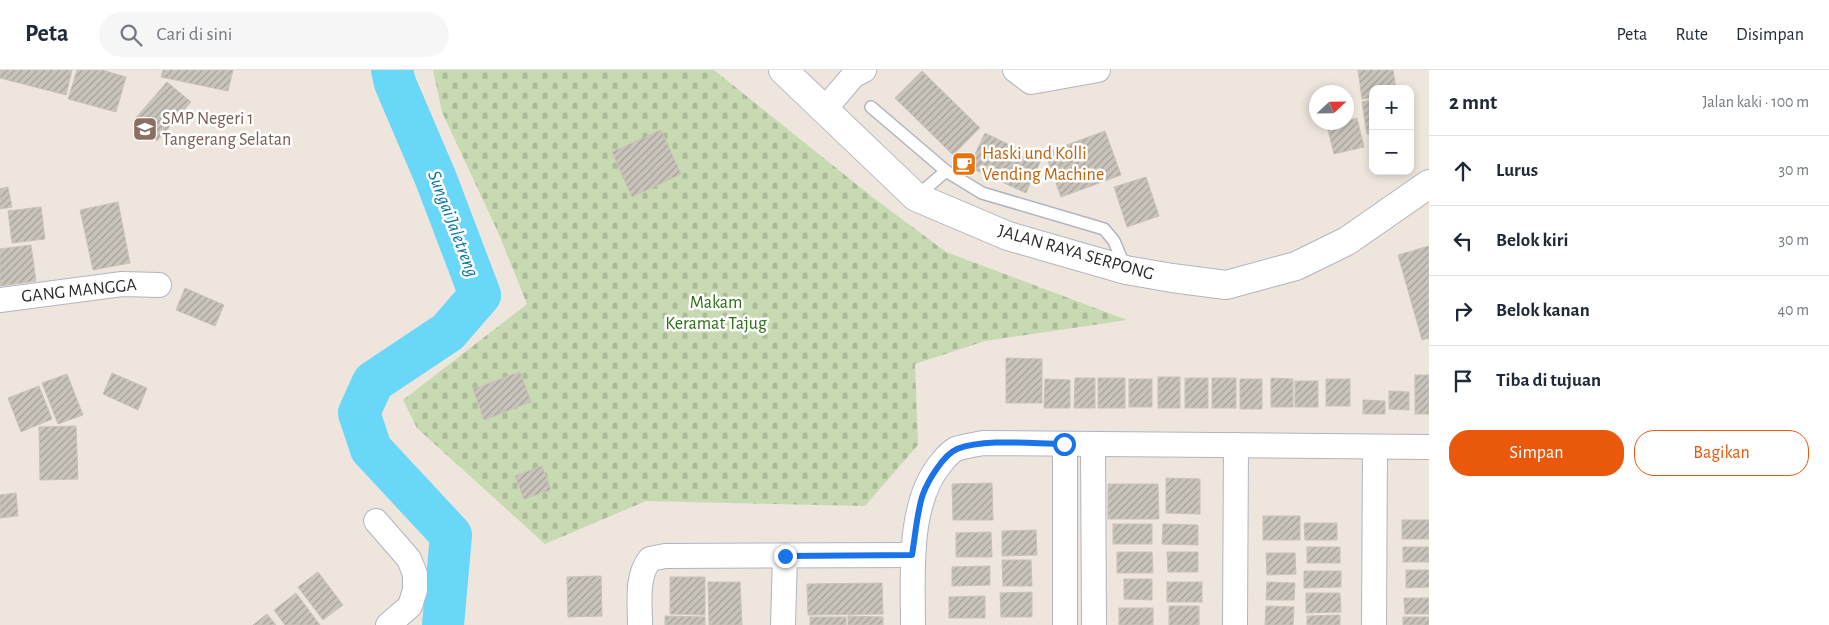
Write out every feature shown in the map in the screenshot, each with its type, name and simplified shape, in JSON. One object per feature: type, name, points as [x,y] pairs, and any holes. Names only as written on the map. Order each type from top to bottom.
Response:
[{"type":"main road","name":"JALAN RAYA SERPONG","points":[[783,70],[916,197],[1008,236],[1126,270],[1226,285],[1296,266],[1347,242],[1429,184]]},
{"type":"street","points":[[824,110],[853,76],[864,70]]},
{"type":"street","points":[[1015,70],[1031,82],[1064,73],[1098,70]]},
{"type":"street","name":"GANG MANGGA","points":[[0,300],[122,284],[159,285]]},
{"type":"street","points":[[914,625],[912,555],[922,495],[938,466],[956,449],[983,443],[1429,447]]},
{"type":"street","points":[[1064,444],[1065,625]]},
{"type":"street","points":[[1093,444],[1094,625]]},
{"type":"street","points":[[1235,625],[1236,445]]},
{"type":"street","points":[[1374,625],[1375,447]]},
{"type":"street","points":[[376,522],[409,559],[416,574],[416,590],[410,606],[388,625]]},
{"type":"street","points":[[640,625],[642,575],[650,559],[665,556],[912,555]]},
{"type":"street","points":[[784,625],[785,556]]},
{"type":"lane","points":[[871,107],[946,171],[982,193],[1104,229],[1114,241],[1126,270]]},
{"type":"lane","points":[[916,197],[946,171]]},
{"type":"green space","name":"Makam Keramat Tajug","points":[[433,70],[714,70],[871,196],[946,252],[1127,320],[985,341],[915,364],[918,445],[865,506],[646,501],[545,544],[417,428],[403,400],[527,304],[498,232],[442,112]]},
{"type":"building","points":[[0,70],[72,70],[66,95],[0,78]]},
{"type":"building","points":[[77,70],[102,70],[126,77],[116,112],[68,99]]},
{"type":"building","points":[[163,70],[233,70],[228,91],[161,77]]},
{"type":"building","points":[[1358,70],[1393,70],[1395,85],[1369,85],[1369,98],[1362,99]]},
{"type":"building","points":[[922,71],[980,128],[953,155],[895,98]]},
{"type":"building","points":[[167,82],[191,102],[157,141],[133,121]]},
{"type":"building","points":[[1369,101],[1369,134],[1367,134],[1362,102]]},
{"type":"building","points":[[1357,118],[1364,147],[1334,154],[1328,130],[1354,130],[1354,119]]},
{"type":"building","points":[[661,130],[681,174],[632,197],[612,152]]},
{"type":"building","points":[[1105,131],[1121,175],[1061,197],[1045,153]]},
{"type":"building","points":[[985,133],[1041,160],[1026,193],[969,167]]},
{"type":"building","points":[[1146,177],[1159,216],[1127,227],[1114,187]]},
{"type":"building","points":[[8,187],[12,207],[0,209],[0,189]]},
{"type":"building","points":[[118,202],[130,263],[93,270],[80,210]]},
{"type":"building","points":[[41,207],[45,239],[12,243],[8,211]]},
{"type":"building","points":[[31,245],[36,281],[0,286],[0,249]]},
{"type":"building","points":[[1429,246],[1429,338],[1422,340],[1398,255]]},
{"type":"building","points":[[185,288],[224,305],[215,326],[176,310]]},
{"type":"building","points":[[1006,358],[1042,359],[1042,403],[1006,403]]},
{"type":"building","points":[[520,372],[531,402],[484,420],[473,389]]},
{"type":"building","points":[[112,373],[147,388],[138,410],[103,394]]},
{"type":"building","points":[[67,374],[83,415],[58,424],[42,383]]},
{"type":"building","points":[[1415,375],[1429,375],[1429,414],[1415,414]]},
{"type":"building","points":[[1158,377],[1180,377],[1180,408],[1158,408]]},
{"type":"building","points":[[1075,378],[1095,378],[1095,408],[1074,408]]},
{"type":"building","points":[[1098,378],[1125,378],[1125,408],[1098,408]]},
{"type":"building","points":[[1185,378],[1208,378],[1208,408],[1185,408]]},
{"type":"building","points":[[1212,378],[1236,378],[1236,408],[1212,408]]},
{"type":"building","points":[[1271,378],[1293,379],[1293,407],[1271,407]]},
{"type":"building","points":[[1045,379],[1070,380],[1070,408],[1044,408]]},
{"type":"building","points":[[1129,379],[1152,379],[1152,407],[1129,407]]},
{"type":"building","points":[[1240,379],[1262,379],[1262,409],[1240,409]]},
{"type":"building","points":[[1326,379],[1350,379],[1350,406],[1326,406]]},
{"type":"building","points":[[1295,381],[1318,381],[1318,407],[1295,407]]},
{"type":"building","points":[[39,386],[52,419],[21,432],[8,398]]},
{"type":"building","points":[[1389,391],[1409,392],[1409,410],[1389,409]]},
{"type":"building","points":[[1363,400],[1385,401],[1385,414],[1363,414]]},
{"type":"building","points":[[76,426],[78,479],[40,480],[39,427]]},
{"type":"building","points":[[542,466],[551,490],[524,499],[515,476]]},
{"type":"building","points":[[1166,478],[1200,479],[1200,514],[1166,513]]},
{"type":"building","points":[[992,483],[993,520],[953,520],[952,484]]},
{"type":"building","points":[[1108,484],[1158,484],[1159,519],[1108,519]]},
{"type":"building","points":[[16,493],[18,516],[0,518],[0,495]]},
{"type":"building","points":[[1263,516],[1300,516],[1300,540],[1263,540]]},
{"type":"building","points":[[1402,520],[1429,520],[1429,539],[1402,539]]},
{"type":"building","points":[[1304,523],[1337,523],[1337,540],[1305,540]]},
{"type":"building","points":[[1113,524],[1152,524],[1152,544],[1113,544]]},
{"type":"building","points":[[1163,524],[1198,525],[1198,545],[1162,544]]},
{"type":"building","points":[[1036,530],[1037,555],[1002,556],[1002,531]]},
{"type":"building","points":[[991,532],[992,557],[956,557],[956,533]]},
{"type":"building","points":[[1307,547],[1340,547],[1340,563],[1307,563]]},
{"type":"building","points":[[1403,547],[1429,547],[1429,562],[1403,562]]},
{"type":"building","points":[[1117,552],[1152,552],[1153,573],[1117,573]]},
{"type":"building","points":[[1167,552],[1198,552],[1198,572],[1168,572]]},
{"type":"building","points":[[1266,553],[1295,553],[1296,574],[1267,575]]},
{"type":"building","points":[[1002,560],[1031,560],[1032,586],[1003,586]]},
{"type":"building","points":[[990,566],[990,585],[952,586],[952,567]]},
{"type":"building","points":[[1406,570],[1429,570],[1429,587],[1406,588]]},
{"type":"building","points":[[1304,571],[1341,571],[1341,587],[1304,588]]},
{"type":"building","points":[[318,572],[343,605],[323,620],[298,587]]},
{"type":"building","points":[[601,576],[602,616],[568,617],[567,577]]},
{"type":"building","points":[[670,577],[705,577],[705,615],[670,614]]},
{"type":"building","points":[[1124,579],[1152,579],[1152,600],[1124,599]]},
{"type":"building","points":[[708,582],[740,582],[742,625],[709,625]]},
{"type":"building","points":[[1167,582],[1202,582],[1202,602],[1167,602]]},
{"type":"building","points":[[1267,582],[1295,583],[1294,600],[1266,600]]},
{"type":"building","points":[[882,583],[883,614],[808,615],[807,584]]},
{"type":"building","points":[[1032,592],[1032,617],[1001,617],[1000,593]]},
{"type":"building","points":[[296,593],[320,625],[285,625],[274,610]]},
{"type":"building","points":[[1306,593],[1340,593],[1341,612],[1306,613]]},
{"type":"building","points":[[985,596],[985,618],[949,618],[949,597]]},
{"type":"building","points":[[1404,598],[1429,598],[1429,614],[1405,614]]},
{"type":"building","points":[[1169,606],[1199,606],[1199,625],[1169,625]]},
{"type":"building","points":[[1266,606],[1294,607],[1293,625],[1265,625]]},
{"type":"building","points":[[1119,608],[1153,608],[1153,625],[1119,625]]},
{"type":"building","points":[[267,614],[276,625],[253,625]]},
{"type":"building","points":[[1340,615],[1340,625],[1307,625],[1307,616]]},
{"type":"building","points":[[665,616],[705,617],[705,625],[665,625]]},
{"type":"building","points":[[848,616],[883,617],[883,625],[848,625]]},
{"type":"building","points":[[810,617],[846,617],[846,625],[810,625]]},
{"type":"building","points":[[1403,617],[1429,617],[1429,625],[1403,625]]},
{"type":"waterway","name":"Sungai Jaletreng","points":[[392,70],[395,83],[436,179],[480,295],[448,332],[373,382],[359,413],[371,449],[451,535],[443,625]]},
{"type":"place","name":"SMP Negeri 1 Tangerang Selatan","points":[[145,129]]},
{"type":"place","name":"Haski und Kolli Vending Machine","points":[[964,164]]},
{"type":"route","points":[[785,556],[912,555],[922,495],[930,478],[949,454],[956,449],[983,443],[1064,444]]}]
